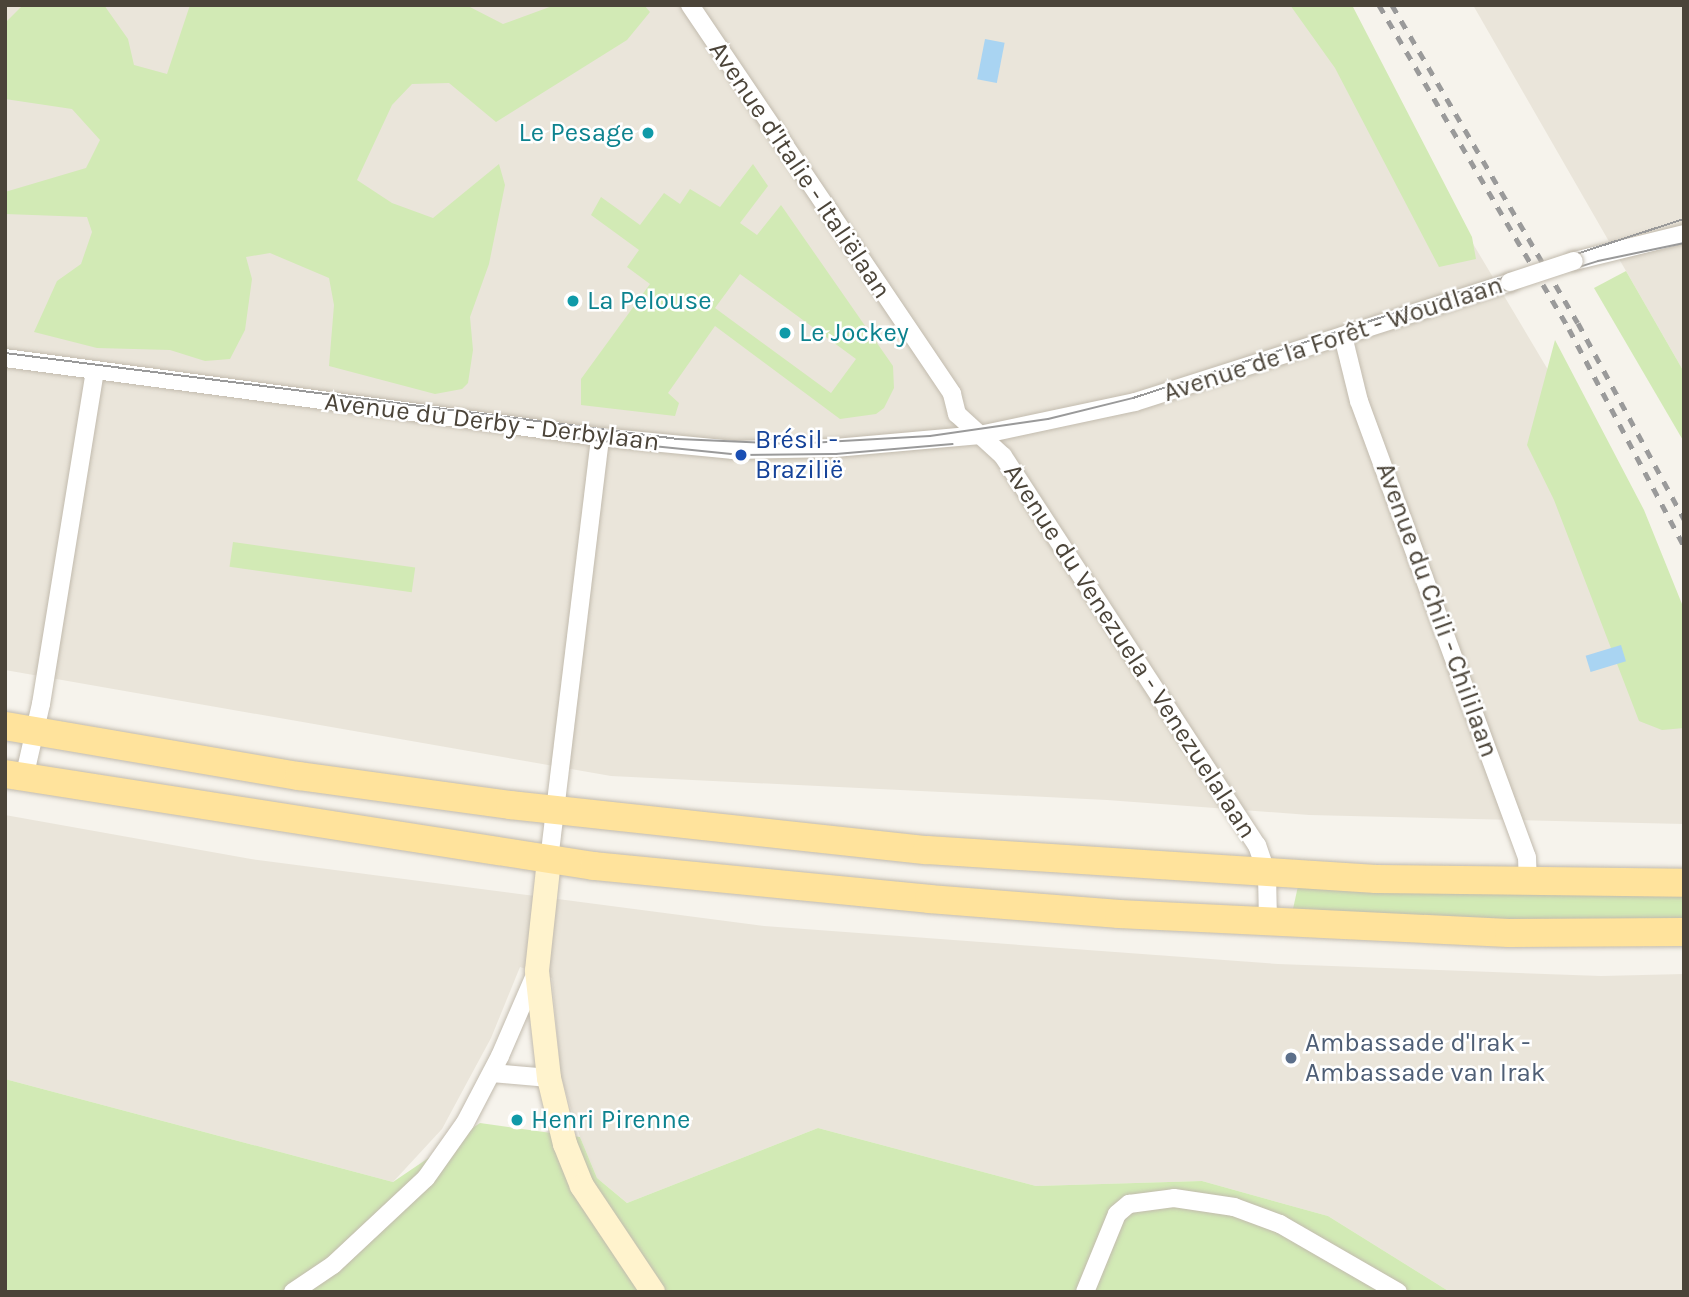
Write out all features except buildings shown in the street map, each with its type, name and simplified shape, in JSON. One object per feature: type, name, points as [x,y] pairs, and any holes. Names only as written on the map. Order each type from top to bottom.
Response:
[{"type":"main road","points":[[5,726],[299,776],[555,811],[927,850],[1267,874],[1528,883],[1684,883]]},
{"type":"main road","points":[[15,776],[549,860],[929,900],[1268,922],[1509,933],[1684,932]]},
{"type":"street","name":"Avenue d'Italie - Italiëlaan","points":[[690,5],[953,394],[957,414],[980,435]]},
{"type":"street","name":"Avenue de la Forêt - Woudlaan","points":[[980,435],[1135,402],[1574,261],[1684,234]]},
{"type":"street","name":"Avenue du Chili - Chililaan","points":[[1343,336],[1359,401],[1527,856],[1528,883]]},
{"type":"street","name":"Avenue du Derby - Derbylaan","points":[[5,358],[600,437],[791,450],[980,435]]},
{"type":"street","points":[[15,776],[34,732],[95,370]]},
{"type":"street","name":"Avenue du Venezuela - Venezuelalaan","points":[[980,435],[1003,456],[1257,845],[1267,874],[1268,922]]},
{"type":"street","points":[[600,437],[537,971],[548,1078],[565,1143],[582,1186],[628,1261],[653,1292]]},
{"type":"street","points":[[293,1292],[333,1265],[426,1178],[464,1123],[492,1073],[537,971]]},
{"type":"street","points":[[492,1073],[548,1078]]},
{"type":"street","points":[[1086,1292],[1117,1214],[1129,1204],[1174,1198],[1234,1206],[1280,1224],[1398,1292]]},
{"type":"shaded area","points":[[5,5],[1331,5],[1582,427],[1684,634],[1684,824],[1309,815],[1107,800],[611,776],[5,670]]},
{"type":"shaded area","points":[[1473,5],[1684,5],[1684,372],[1626,271]]},
{"type":"shaded area","points":[[5,815],[251,859],[764,926],[1278,964],[1601,976],[1684,974],[1684,1292],[1450,1292],[1328,1216],[1202,1181],[1036,1186],[818,1128],[627,1203],[597,1178],[580,1137],[561,1077],[552,978],[520,967],[491,1038],[442,1129],[393,1182],[5,1079]]},
{"type":"green space","points":[[23,5],[104,5],[128,39],[134,65],[167,74],[190,5],[466,5],[503,24],[555,5],[644,5],[650,12],[627,40],[496,122],[449,83],[412,84],[392,105],[357,180],[392,203],[433,218],[499,164],[505,185],[489,264],[470,317],[473,350],[468,383],[462,389],[435,394],[329,366],[334,305],[329,278],[270,253],[246,257],[252,279],[245,330],[230,359],[205,361],[170,350],[97,348],[34,332],[57,281],[81,264],[92,232],[87,217],[5,214],[5,192],[86,168],[100,140],[72,109],[5,99],[5,23]]},
{"type":"green space","points":[[1290,5],[1352,5],[1472,237],[1476,259],[1439,267],[1335,68]]},
{"type":"green space","points":[[753,164],[768,186],[740,223],[757,235],[781,205],[893,366],[894,388],[884,408],[876,414],[840,419],[715,326],[668,393],[679,403],[675,416],[581,405],[581,379],[650,284],[627,267],[639,250],[591,215],[601,197],[640,225],[664,193],[680,204],[690,189],[720,207]],"holes":[[[740,274],[856,359],[831,393],[715,308]]]},
{"type":"green space","points":[[1626,271],[1684,372],[1684,442],[1594,288]]},
{"type":"green space","points":[[1555,340],[1644,510],[1684,609],[1684,728],[1662,730],[1639,721],[1554,500],[1527,445]]},
{"type":"green space","points":[[233,542],[415,568],[412,592],[230,567]]},
{"type":"green space","points":[[1298,886],[1684,893],[1684,922],[1501,921],[1293,909]]},
{"type":"green space","points":[[5,1079],[393,1182],[480,1123],[580,1137],[597,1178],[627,1203],[818,1128],[1036,1186],[1202,1181],[1328,1216],[1450,1292],[5,1292]]},
{"type":"water","points":[[985,39],[1005,43],[997,83],[977,79]]},
{"type":"water","points":[[1621,645],[1626,661],[1591,672],[1586,656]]},
{"type":"tram line","points":[[5,353],[678,439],[792,444],[930,436],[1048,419],[1133,398],[1684,219]]},
{"type":"tram line","points":[[1401,322],[1598,261],[1684,243]]},
{"type":"tram line","points":[[545,435],[741,455],[836,454],[953,444]]},
{"type":"railway","points":[[1379,5],[1569,329],[1684,546]]},
{"type":"railway","points":[[1392,5],[1578,323],[1684,519]]},
{"type":"place","name":"Le Pesage","points":[[648,133]]},
{"type":"place","name":"La Pelouse","points":[[573,301]]},
{"type":"place","name":"Le Jockey","points":[[785,333]]},
{"type":"place","name":"Brésil - Brazilië","points":[[741,455]]},
{"type":"place","name":"Ambassade d'Irak - Ambassade van Irak","points":[[1291,1058]]},
{"type":"place","name":"Henri Pirenne","points":[[517,1120]]}]
